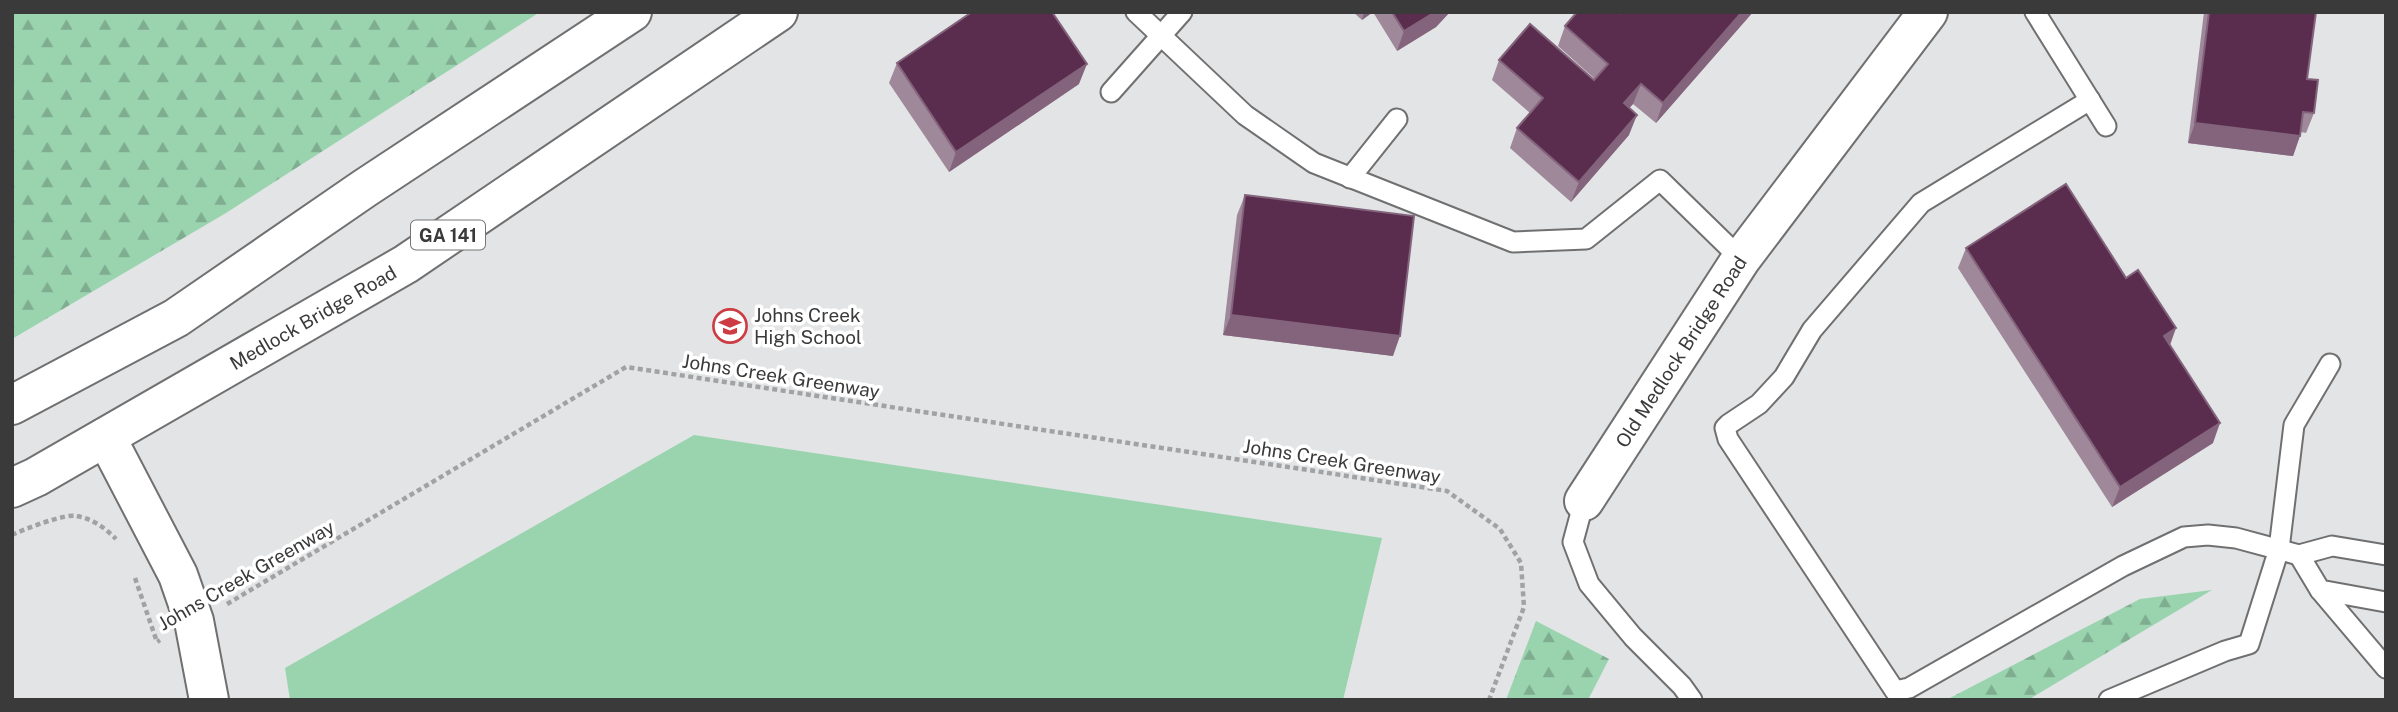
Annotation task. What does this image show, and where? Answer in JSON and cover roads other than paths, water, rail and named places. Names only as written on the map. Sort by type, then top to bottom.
[{"type":"main road","points":[[12,405],[31,386],[176,318],[365,188],[632,12]]},
{"type":"main road","name":"Medlock Bridge Road","points":[[12,488],[36,477],[406,264],[778,12]]},
{"type":"main road","name":"Old Medlock Bridge Road","points":[[1584,500],[1741,260],[1928,12]]},
{"type":"main road","points":[[106,437],[178,575],[194,621],[209,700]]},
{"type":"lane","points":[[1136,12],[1245,115],[1314,163],[1350,178],[1513,242],[1586,239],[1660,180],[1741,260]]},
{"type":"lane","points":[[1111,92],[1182,12]]},
{"type":"lane","points":[[2035,12],[2106,126]]},
{"type":"lane","points":[[2090,100],[1921,203],[1812,330],[1784,377],[1759,404],[1725,428],[1728,439],[1895,691],[1903,691],[2123,566],[2184,537],[2208,535],[2236,538],[2299,555],[2332,546],[2386,555]]},
{"type":"lane","points":[[1350,178],[1397,119]]},
{"type":"lane","points":[[2109,700],[2225,651],[2249,644],[2279,550],[2294,425],[2330,364]]},
{"type":"lane","name":"Old Medlock Bridge Road","points":[[1584,500],[1573,541],[1588,584],[1692,700]]},
{"type":"lane","points":[[2299,555],[2320,590],[2386,668]]},
{"type":"lane","points":[[2320,590],[2386,602]]},
{"type":"place","name":"Johns Creek High School","points":[[730,326]]}]
